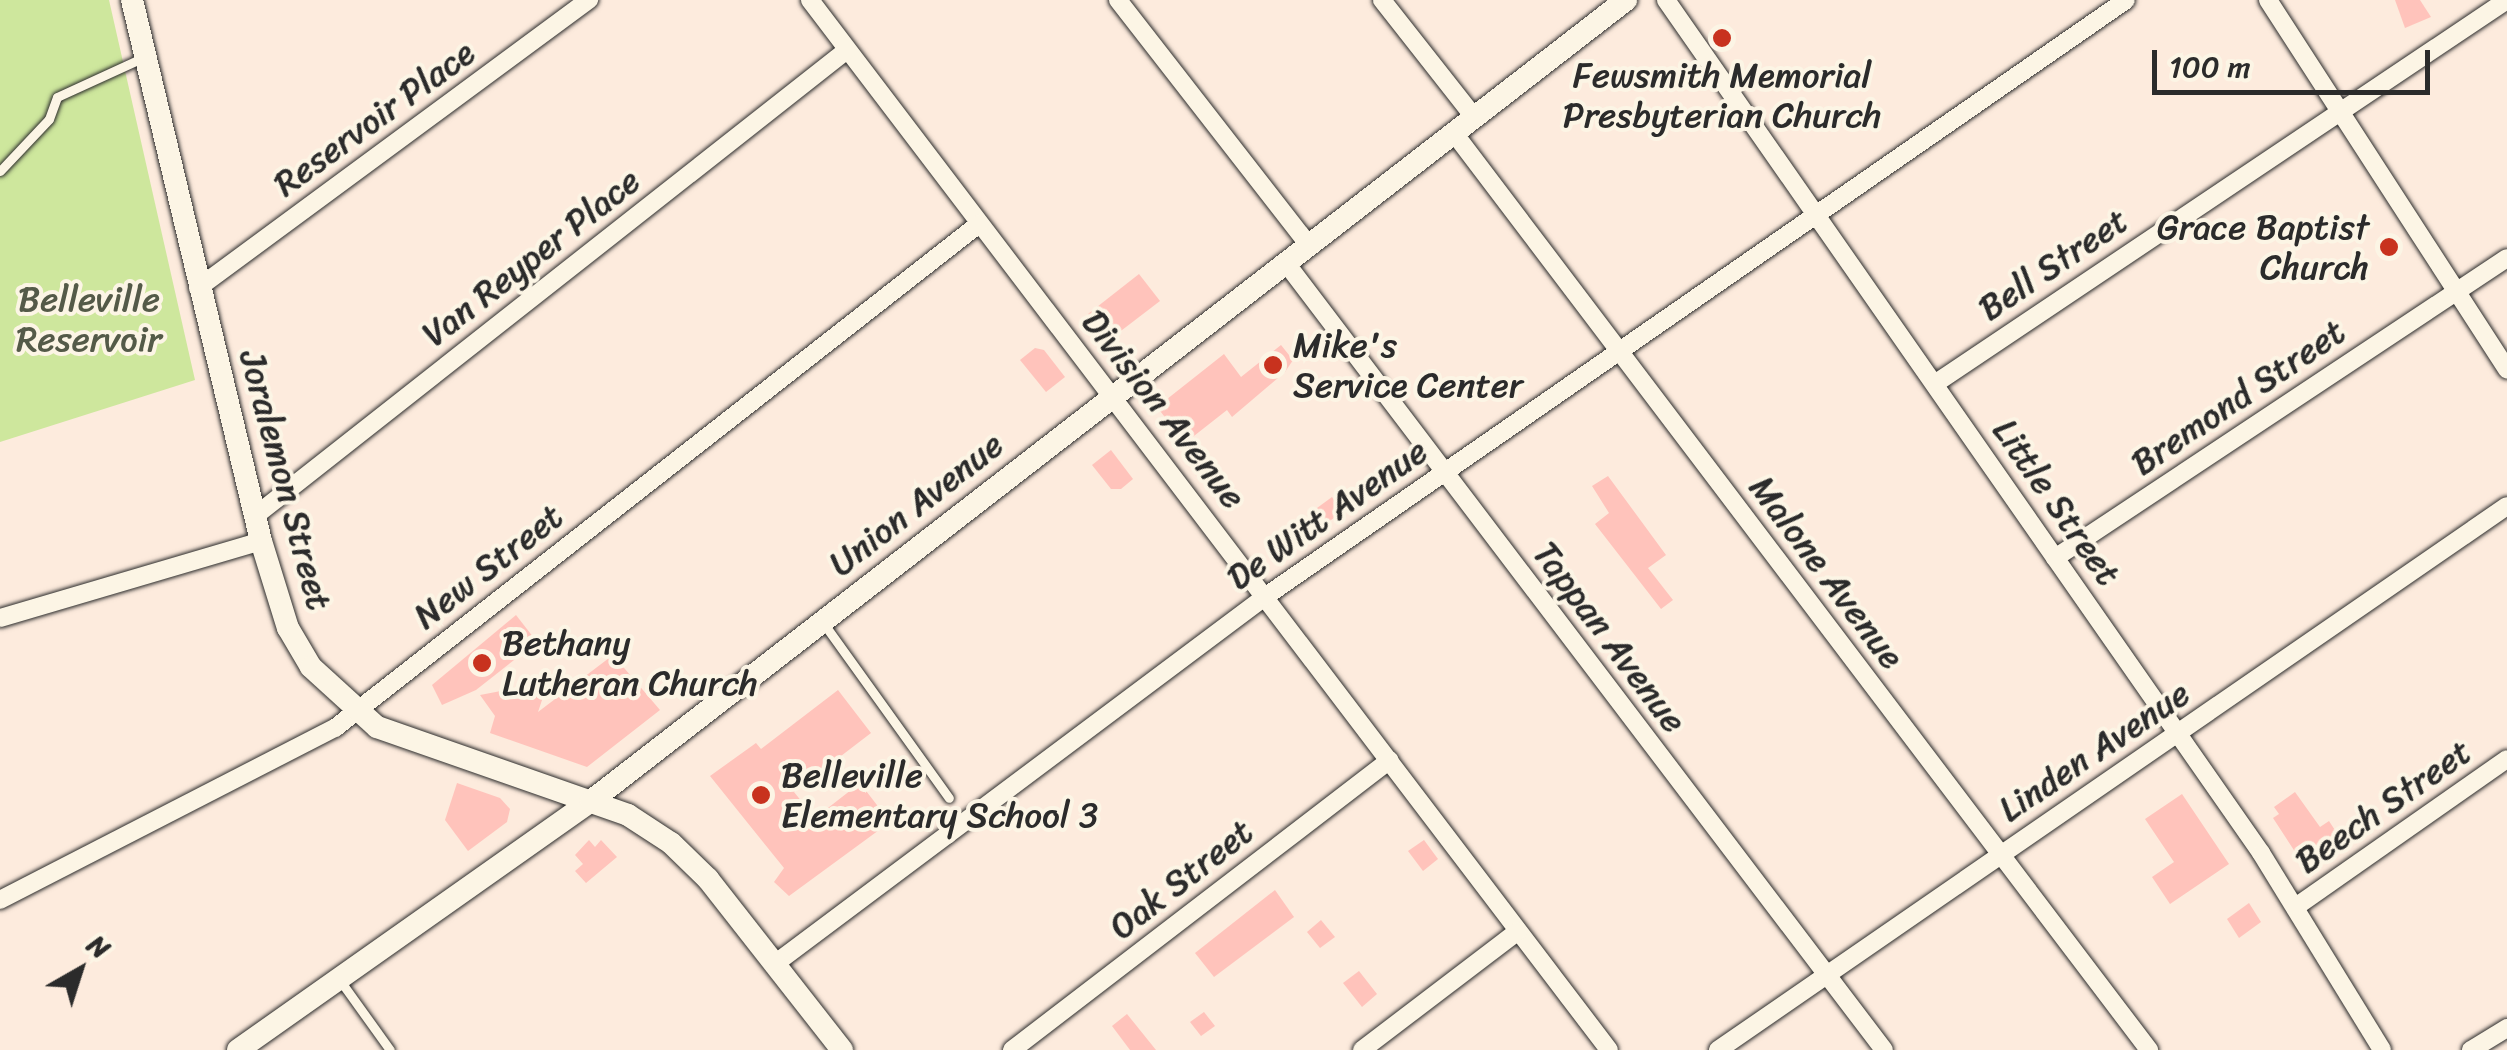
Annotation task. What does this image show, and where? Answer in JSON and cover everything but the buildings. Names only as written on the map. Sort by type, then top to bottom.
[{"type":"street","name":"Joralemon Street","points":[[132,0],[261,542],[298,648],[355,712],[402,739],[638,820],[690,860],[776,963],[833,1047]]},
{"type":"street","name":"Reservoir Place","points":[[198,288],[589,0]]},
{"type":"street","name":"Division Avenue","points":[[810,0],[1610,1050]]},
{"type":"street","points":[[1118,0],[1309,245]]},
{"type":"street","points":[[1382,0],[1474,117]]},
{"type":"street","name":"Union Avenue","points":[[238,1050],[591,801],[1626,0]]},
{"type":"street","name":"Little Street","points":[[1666,0],[2179,733],[2296,906],[2382,1050]]},
{"type":"street","name":"De Witt Avenue","points":[[776,963],[1266,596],[2126,0]]},
{"type":"street","points":[[2268,0],[2507,370]]},
{"type":"street","name":"Bell Street","points":[[1936,383],[2337,110],[2507,0]]},
{"type":"street","name":"Van Reyper Place","points":[[255,516],[847,50]]},
{"type":"street","name":"Malone Avenue","points":[[1454,134],[2148,1050]]},
{"type":"street","name":"New Street","points":[[0,900],[313,742],[978,224]]},
{"type":"street","name":"Bremond Street","points":[[2055,558],[2507,258]]},
{"type":"street","name":"Tappan Avenue","points":[[1286,263],[1884,1050]]},
{"type":"street","name":"Linden Avenue","points":[[1718,1050],[2507,506]]},
{"type":"street","points":[[0,618],[261,542]]},
{"type":"street","name":"Oak Street","points":[[1012,1050],[1390,760]]},
{"type":"street","name":"Beech Street","points":[[2296,906],[2507,760]]},
{"type":"street","points":[[1362,1050],[1518,930]]},
{"type":"street","points":[[2471,1050],[2507,1028]]},
{"type":"lane","points":[[0,170],[49,119],[57,97],[145,57]]},
{"type":"lane","points":[[822,622],[949,798]]},
{"type":"lane","points":[[338,979],[390,1050]]},
{"type":"green space","name":"Belleville Reservoir","points":[[0,0],[109,0],[195,380],[0,442]]},
{"type":"place","name":"Fewsmith Memorial Presbyterian Church","points":[[1722,38]]},
{"type":"place","name":"Grace Baptist Church","points":[[2389,247]]},
{"type":"place","name":"Mike's Service Center","points":[[1273,365]]},
{"type":"place","name":"Bethany Lutheran Church","points":[[482,663]]},
{"type":"place","name":"Belleville Elementary School 3","points":[[761,795]]}]
